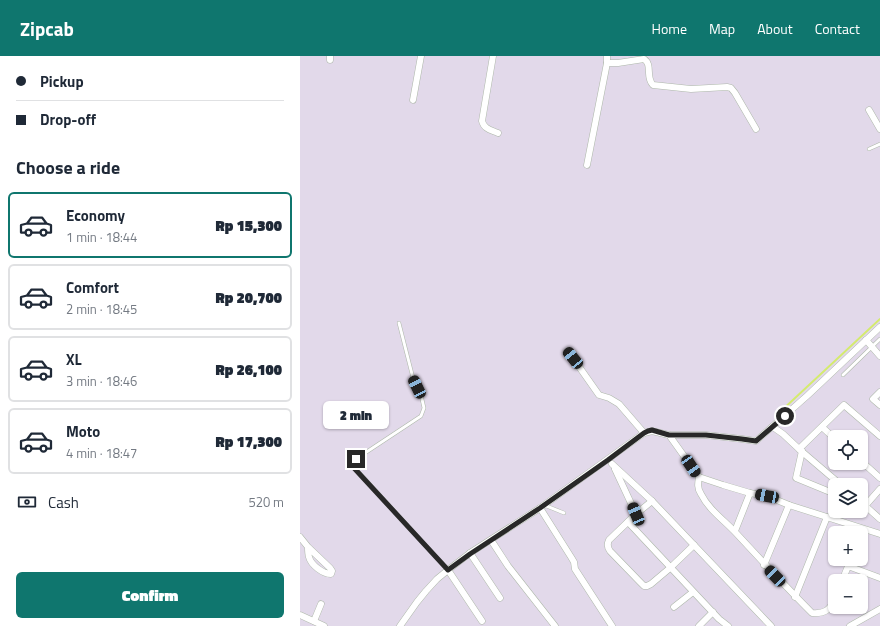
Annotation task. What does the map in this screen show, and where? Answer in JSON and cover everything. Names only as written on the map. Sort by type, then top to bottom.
[{"type":"street","points":[[413,100],[421,56]]},
{"type":"street","points":[[493,56],[482,121],[486,129],[498,133]]},
{"type":"street","points":[[587,165],[607,56]]},
{"type":"street","points":[[606,63],[618,63],[646,57],[650,81],[653,85],[691,89],[731,88],[735,92],[756,129]]},
{"type":"street","points":[[869,110],[880,129]]},
{"type":"street","points":[[400,626],[426,591],[448,570],[610,462],[644,433],[652,430],[669,435],[706,435],[756,441],[808,395],[880,327]]},
{"type":"street","points":[[866,340],[880,356]]},
{"type":"street","points":[[568,351],[599,395],[609,398],[619,404],[644,433]]},
{"type":"street","points":[[880,392],[873,399],[880,405]]},
{"type":"street","points":[[828,491],[796,478],[801,450],[844,405],[880,436]]},
{"type":"street","points":[[773,426],[833,478]]},
{"type":"street","points":[[822,428],[828,433]]},
{"type":"street","points":[[669,435],[699,477],[750,493],[767,496],[788,505],[853,526]]},
{"type":"street","points":[[610,462],[652,501],[771,626]]},
{"type":"street","points":[[610,462],[636,514]]},
{"type":"street","points":[[868,467],[880,478]]},
{"type":"street","points":[[699,477],[697,484],[700,493],[713,512],[735,531],[764,565],[795,597],[812,613],[824,613],[828,610]]},
{"type":"street","points":[[868,499],[880,489]]},
{"type":"street","points":[[735,531],[750,493]]},
{"type":"street","points":[[652,501],[609,540],[608,547],[610,551],[644,586],[647,586],[670,568],[694,545]]},
{"type":"street","points":[[764,565],[788,505]]},
{"type":"street","points":[[542,506],[574,562],[575,569],[612,626]]},
{"type":"street","points":[[868,509],[880,519]]},
{"type":"street","points":[[795,597],[827,517]]},
{"type":"street","points":[[628,522],[693,592],[728,626]]},
{"type":"street","points":[[868,531],[880,534]]},
{"type":"street","points":[[300,537],[308,547],[330,568],[332,571],[331,574],[326,574],[313,564],[309,559],[308,547]]},
{"type":"street","points":[[491,540],[508,566],[555,626]]},
{"type":"street","points":[[470,554],[500,598]]},
{"type":"street","points":[[845,574],[848,566],[880,578]]},
{"type":"street","points":[[448,570],[482,622]]},
{"type":"street","points":[[674,607],[693,592]]},
{"type":"street","points":[[314,621],[321,604]]},
{"type":"street","points":[[853,625],[880,609]]},
{"type":"street","points":[[699,626],[713,612]]},
{"type":"street","points":[[300,615],[324,626]]},
{"type":"street","points":[[853,625],[862,626]]},
{"type":"lane","points":[[868,149],[880,144]]},
{"type":"lane","points":[[399,323],[413,378],[421,395],[424,408],[421,416],[356,459],[354,468],[448,570]]},
{"type":"lane","points":[[843,375],[880,339]]},
{"type":"lane","points":[[542,506],[564,513]]},
{"type":"waterway","points":[[780,412],[880,319]]},
{"type":"route","points":[[356,459],[354,468],[448,570],[540,508],[648,431],[652,430],[669,435],[706,435],[756,441],[785,416]]}]
